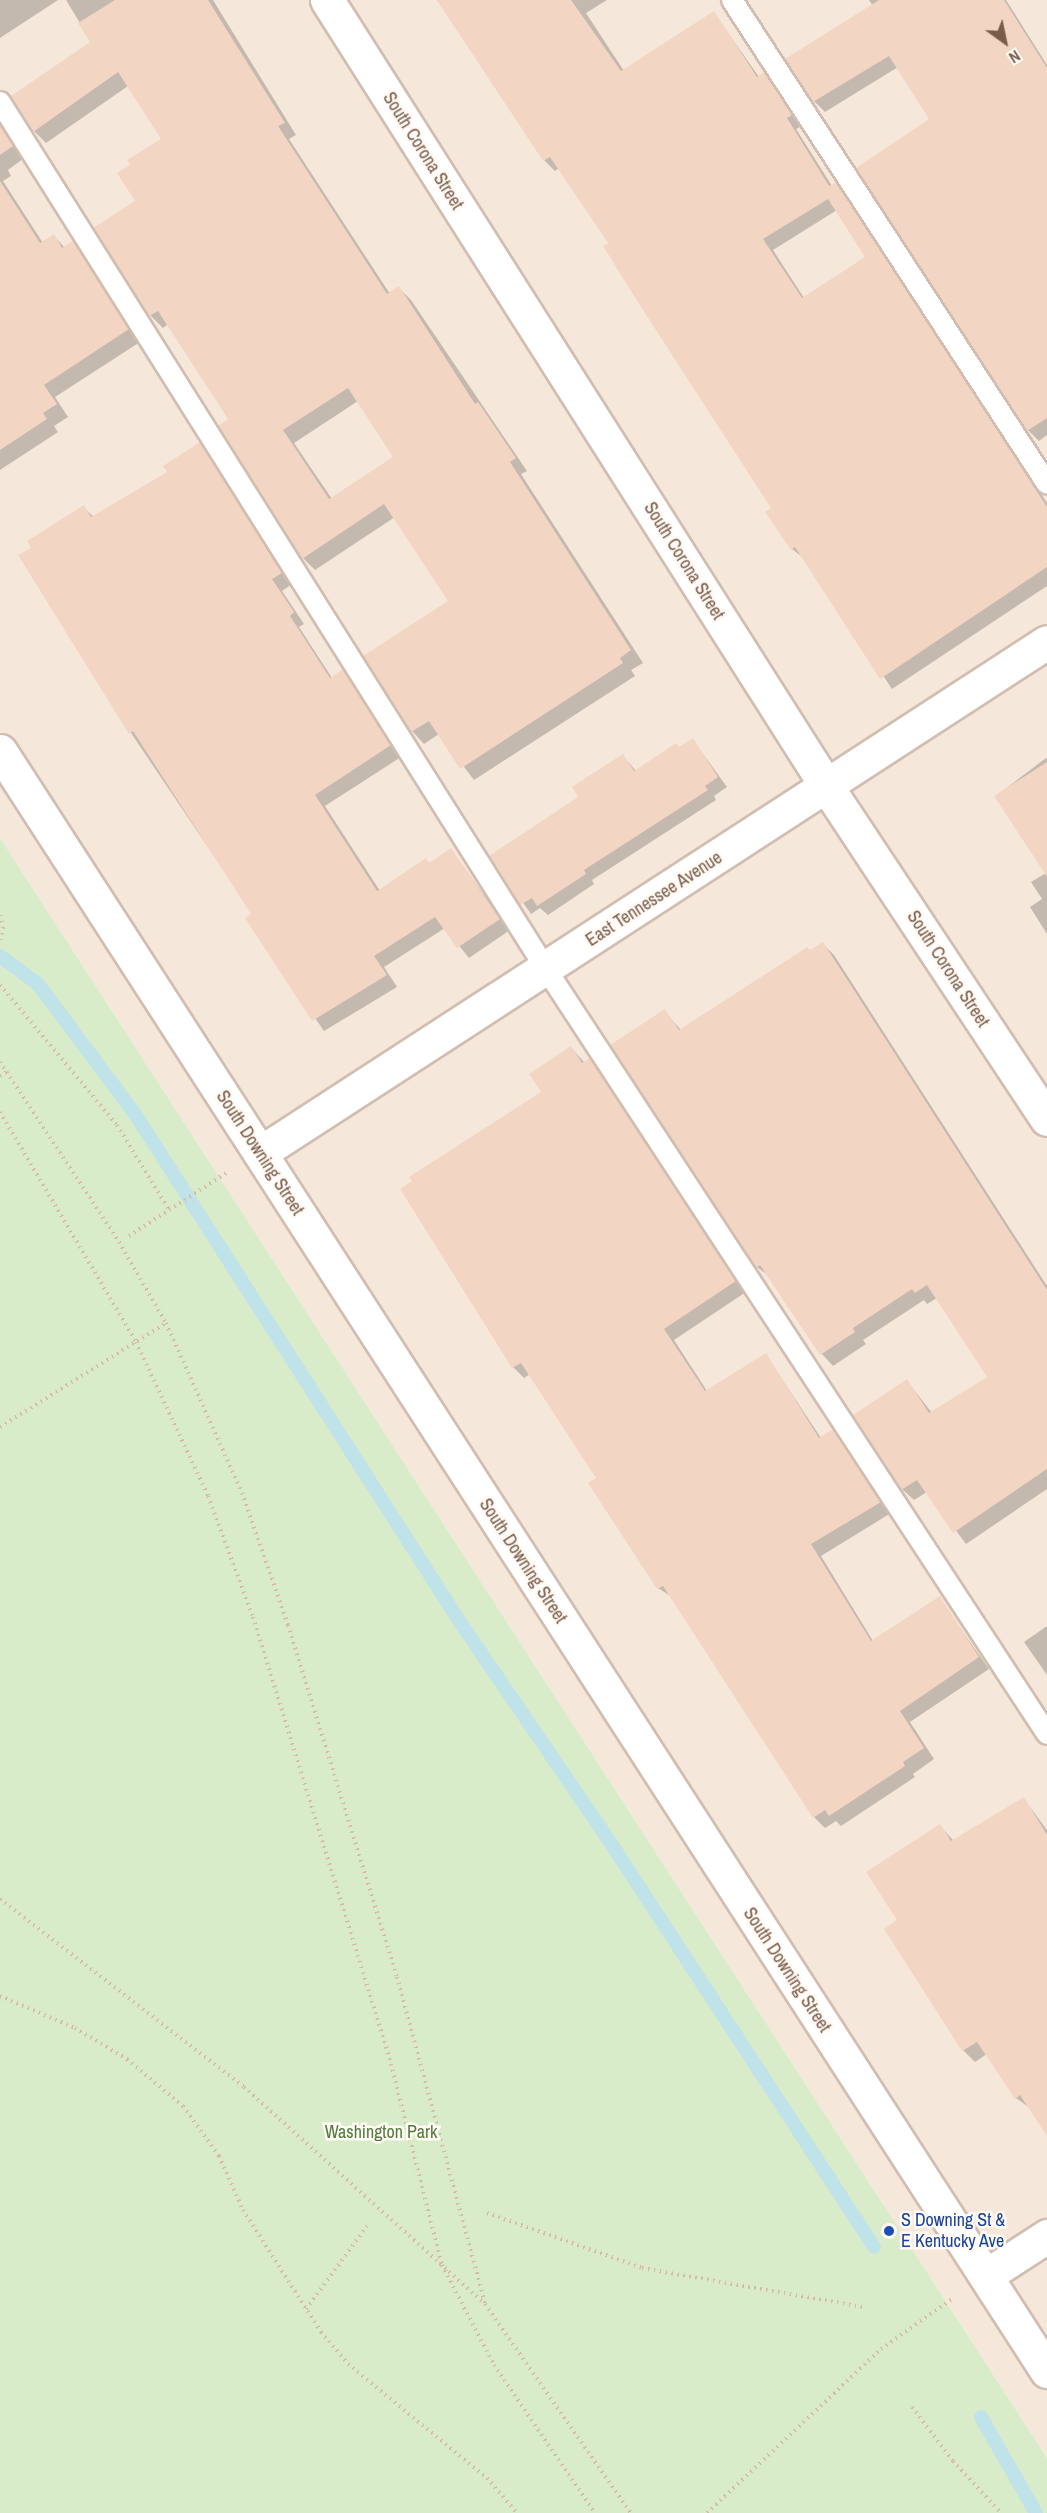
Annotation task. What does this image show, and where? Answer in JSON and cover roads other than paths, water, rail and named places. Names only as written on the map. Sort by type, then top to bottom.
[{"type":"street","name":"South Corona Street","points":[[327,0],[827,787],[1047,1119]]},
{"type":"street","name":"East Tennessee Avenue","points":[[260,1153],[827,787],[1047,642]]},
{"type":"street","name":"South Downing Street","points":[[0,751],[1047,2370]]},
{"type":"street","points":[[987,2275],[1047,2236]]},
{"type":"lane","points":[[732,0],[1047,484]]},
{"type":"lane","points":[[0,102],[546,969],[1047,1734]]},
{"type":"waterway","points":[[0,956],[38,984],[135,1114],[460,1622],[614,1848],[874,2247]]},
{"type":"waterway","points":[[981,2417],[1036,2513]]},
{"type":"place","name":"S Downing St & E Kentucky Ave","points":[[889,2231]]},
{"type":"park label","name":"Washington Park","points":[[381,2132]]}]
